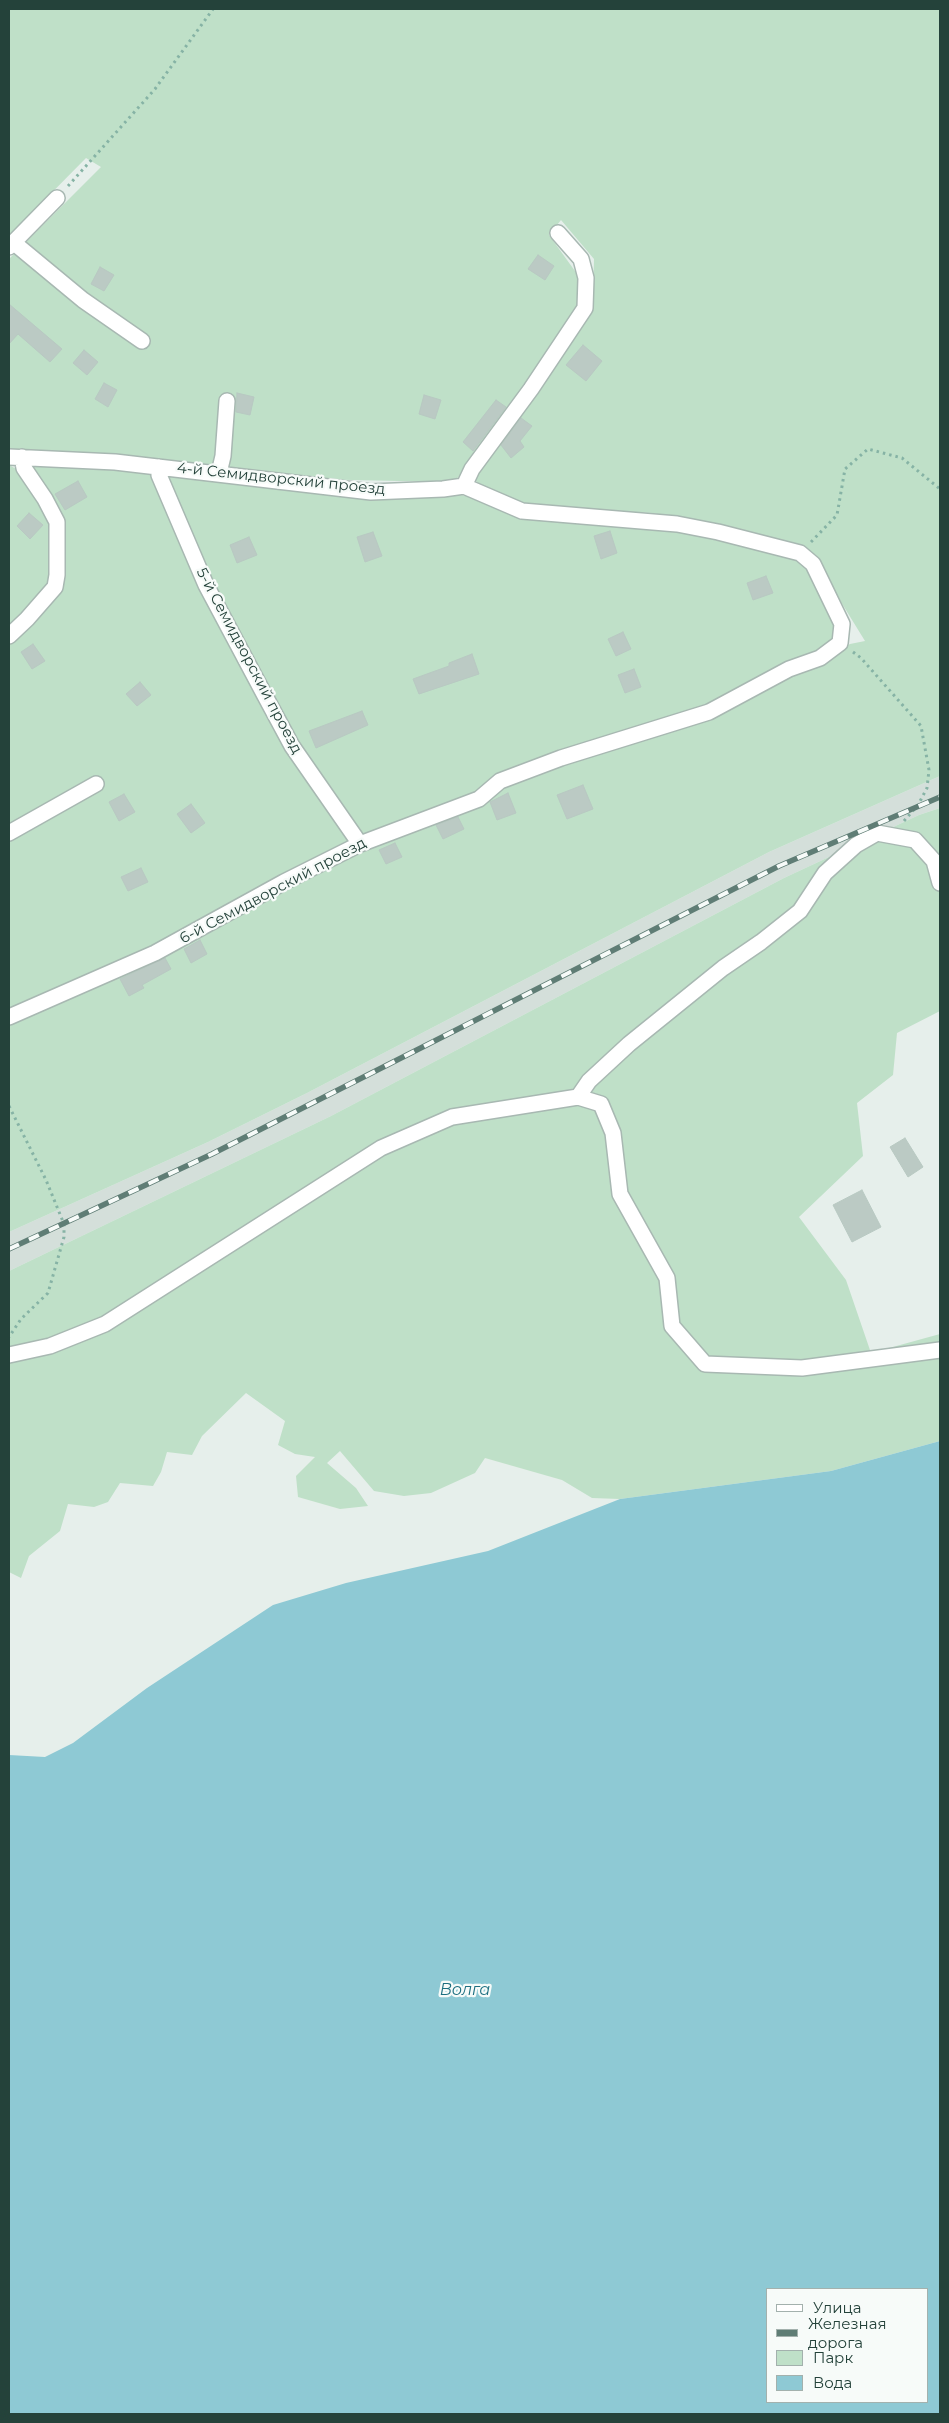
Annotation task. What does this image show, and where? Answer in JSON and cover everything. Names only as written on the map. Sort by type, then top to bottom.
[{"type":"street","points":[[57,198],[11,244],[82,300],[142,341]]},
{"type":"street","points":[[558,233],[581,259],[586,278],[585,308],[464,486],[522,511],[677,524],[726,534],[800,553],[813,564],[842,624],[840,644]]},
{"type":"street","points":[[219,473],[223,456],[227,401]]},
{"type":"street","points":[[9,636],[27,619],[55,586],[57,575],[57,522],[45,499],[15,457]]},
{"type":"street","name":"4-й Семидворский проезд","points":[[15,457],[159,467],[371,492],[443,489],[464,486]]},
{"type":"street","name":"5-й Семидворский проезд","points":[[159,467],[159,475],[206,585],[264,694],[292,746],[360,844]]},
{"type":"street","name":"6-й Семидворский проезд","points":[[9,1017],[155,953],[284,882],[360,844],[479,799],[500,781],[562,758],[709,712],[788,669],[820,658],[840,644]]},
{"type":"street","points":[[9,833],[96,784]]},
{"type":"street","points":[[578,1097],[589,1081],[629,1044],[723,968],[761,942],[800,911],[825,873],[856,845],[878,833],[915,840],[934,861],[940,883]]},
{"type":"street","points":[[9,1355],[50,1346],[105,1324],[381,1148],[452,1117],[578,1097],[602,1104],[613,1133],[620,1194],[667,1278],[672,1326],[705,1364],[802,1368],[940,1350]]},
{"type":"path","points":[[57,198],[154,89],[213,9]]},
{"type":"path","points":[[800,553],[837,514],[845,470],[868,449],[902,458],[940,490]]},
{"type":"path","points":[[840,644],[861,658],[920,726],[928,770],[927,788],[908,818],[882,834]]},
{"type":"path","points":[[9,1106],[46,1180],[64,1224],[64,1237],[48,1293],[21,1319],[9,1337]]},
{"type":"shaded area","points":[[940,776],[940,808],[919,815],[784,878],[331,1116],[9,1271],[9,1232],[208,1142],[307,1093],[769,852]]},
{"type":"green space","points":[[9,9],[940,9],[940,776],[769,852],[307,1093],[208,1142],[9,1232],[9,1023],[346,858],[506,786],[821,662],[850,644],[865,641],[841,602],[816,555],[795,546],[653,513],[526,507],[482,486],[476,481],[476,472],[593,300],[594,259],[561,220],[549,235],[580,278],[580,312],[469,467],[455,480],[446,482],[306,479],[9,451],[9,259],[101,167],[86,158],[9,236]]},
{"type":"green space","points":[[9,465],[20,471],[52,524],[51,576],[49,584],[9,631]]},
{"type":"green space","points":[[32,465],[118,468],[155,476],[201,587],[349,836],[348,845],[153,950],[9,1015],[9,641],[63,587],[61,522],[30,470]]},
{"type":"green space","points":[[167,472],[372,497],[460,495],[677,528],[791,558],[805,565],[813,574],[838,630],[836,638],[816,656],[706,707],[492,777],[478,791],[373,834],[362,834],[293,742],[210,581],[166,477]]},
{"type":"green space","points":[[940,808],[940,1011],[897,1033],[893,1075],[857,1103],[863,1156],[799,1217],[846,1280],[871,1353],[940,1334],[940,1441],[831,1471],[620,1499],[592,1498],[562,1480],[485,1458],[475,1473],[431,1493],[404,1496],[374,1491],[340,1451],[327,1463],[356,1488],[368,1506],[340,1509],[298,1497],[296,1476],[315,1457],[295,1454],[278,1445],[285,1421],[246,1393],[202,1436],[192,1455],[167,1452],[161,1472],[153,1486],[120,1483],[108,1502],[94,1507],[68,1504],[60,1531],[29,1556],[21,1578],[9,1572],[9,1271],[331,1116],[784,878],[919,815]]},
{"type":"water","name":"Волга","points":[[940,1441],[940,2414],[9,2414],[9,1755],[45,1757],[73,1743],[147,1688],[273,1605],[346,1583],[488,1551],[620,1499],[831,1471]]},
{"type":"building","points":[[538,255],[554,266],[545,280],[528,269]]},
{"type":"building","points":[[100,267],[114,275],[104,291],[91,284]]},
{"type":"building","points":[[9,304],[62,349],[50,362],[18,334],[9,344]]},
{"type":"building","points":[[583,345],[602,361],[586,381],[566,365]]},
{"type":"building","points":[[84,350],[98,362],[87,375],[73,363]]},
{"type":"building","points":[[104,383],[117,390],[108,407],[95,399]]},
{"type":"building","points":[[237,393],[254,397],[250,415],[236,412]]},
{"type":"building","points":[[424,395],[441,400],[435,419],[419,414]]},
{"type":"building","points":[[496,400],[506,407],[473,451],[463,442]]},
{"type":"building","points":[[521,418],[532,426],[520,441],[524,447],[511,458],[501,445]]},
{"type":"building","points":[[78,481],[87,497],[65,510],[55,494]]},
{"type":"building","points":[[29,513],[43,525],[30,539],[17,526]]},
{"type":"building","points":[[610,531],[617,553],[601,559],[594,536]]},
{"type":"building","points":[[373,532],[382,556],[365,562],[357,537]]},
{"type":"building","points":[[249,537],[257,555],[237,563],[230,545]]},
{"type":"building","points":[[766,576],[773,593],[753,600],[747,583]]},
{"type":"building","points":[[623,632],[631,649],[616,656],[608,639]]},
{"type":"building","points":[[33,644],[45,661],[32,669],[21,652]]},
{"type":"building","points":[[472,654],[479,674],[419,694],[413,679],[449,666],[449,663]]},
{"type":"building","points":[[634,669],[641,687],[625,693],[618,675]]},
{"type":"building","points":[[140,682],[151,695],[137,706],[126,694]]},
{"type":"building","points":[[362,711],[368,725],[316,748],[309,731]]},
{"type":"building","points":[[583,785],[593,809],[567,819],[557,795]]},
{"type":"building","points":[[508,793],[516,813],[497,820],[490,802]]},
{"type":"building","points":[[124,794],[135,812],[119,821],[109,802]]},
{"type":"building","points":[[191,804],[205,823],[191,833],[177,814]]},
{"type":"building","points":[[458,817],[464,829],[443,839],[436,825]]},
{"type":"building","points":[[395,843],[402,857],[386,864],[379,850]]},
{"type":"building","points":[[141,868],[148,882],[128,891],[121,877]]},
{"type":"building","points":[[200,940],[207,954],[191,963],[184,949]]},
{"type":"building","points":[[165,958],[171,969],[142,985],[144,988],[129,996],[120,979]]},
{"type":"building","points":[[905,1138],[923,1167],[908,1177],[890,1147]]},
{"type":"building","points":[[862,1190],[881,1227],[852,1242],[833,1205]]},
{"type":"railway","points":[[9,1249],[212,1154],[779,866],[940,797]]}]
